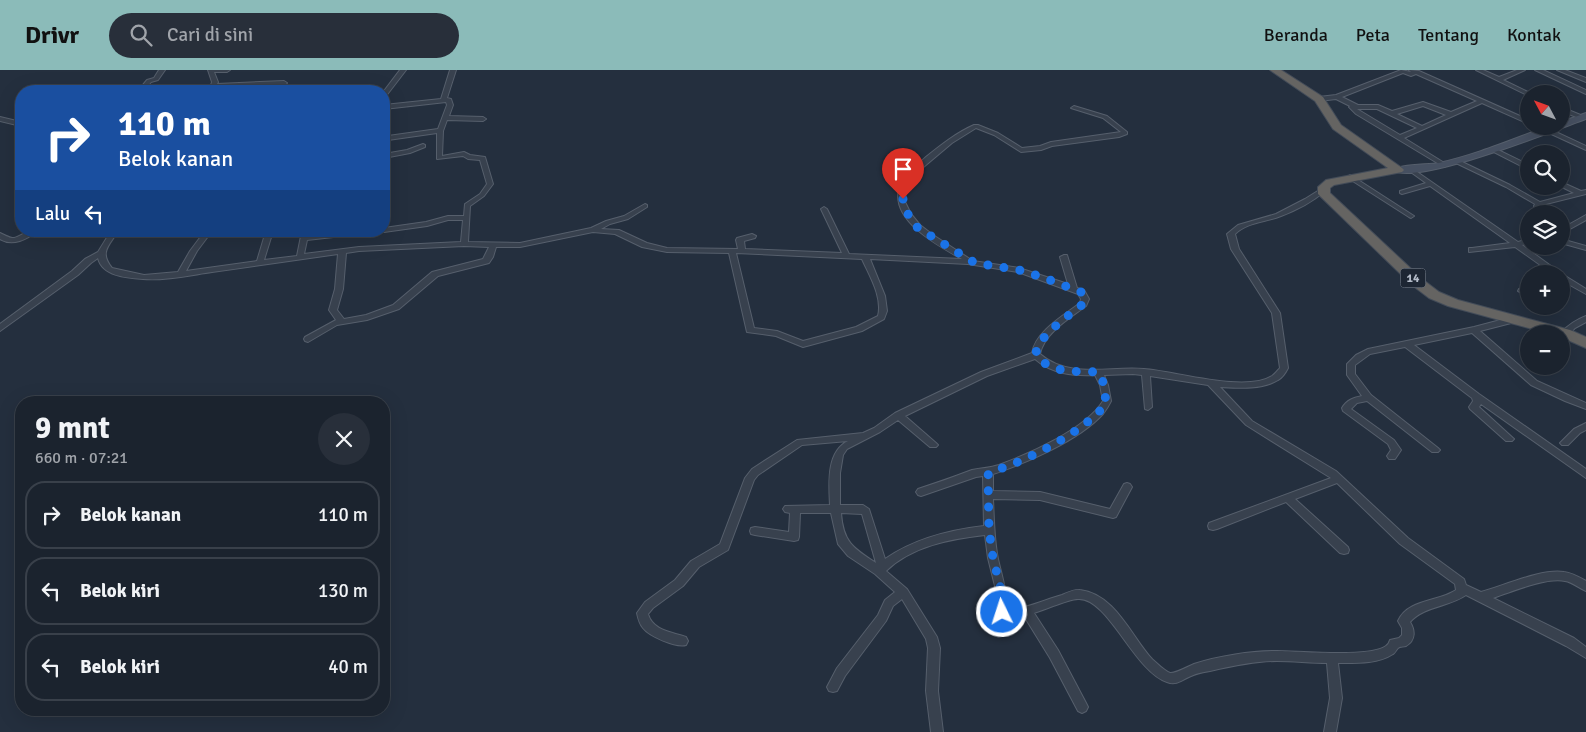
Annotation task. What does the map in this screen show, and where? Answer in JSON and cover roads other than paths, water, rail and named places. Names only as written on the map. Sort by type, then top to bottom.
[{"type":"highway","points":[[1275,70],[1319,99],[1337,127],[1404,169]]},
{"type":"highway","points":[[1336,182],[1404,169]]},
{"type":"highway","name":"14","points":[[1336,182],[1328,198],[1430,292],[1453,303],[1529,325]]},
{"type":"highway","name":"14","points":[[1570,337],[1586,342]]},
{"type":"highway","name":"14","points":[[1570,340],[1586,348]]},
{"type":"main road","points":[[1570,122],[1584,116]]},
{"type":"main road","points":[[1404,169],[1458,162],[1494,150],[1527,135]]},
{"type":"street","points":[[146,85],[149,81],[156,80],[162,70]]},
{"type":"street","points":[[213,85],[214,78],[211,70],[227,70]]},
{"type":"street","points":[[390,87],[402,70]]},
{"type":"street","points":[[444,100],[453,70]]},
{"type":"street","points":[[1479,70],[1520,89]]},
{"type":"street","points":[[1500,79],[1522,70]]},
{"type":"street","points":[[1538,70],[1586,92]]},
{"type":"street","points":[[1560,70],[1586,80]]},
{"type":"street","points":[[1319,99],[1338,97],[1403,71],[1411,74],[1415,71],[1520,118]]},
{"type":"street","points":[[260,85],[284,83],[282,85]]},
{"type":"street","points":[[1338,97],[1356,106],[1374,106],[1393,113],[1422,128]]},
{"type":"street","points":[[390,106],[444,100],[451,101],[440,130],[439,158],[464,154],[468,158],[483,158],[490,184],[482,195],[467,205],[464,244]]},
{"type":"street","points":[[1399,138],[1482,101]]},
{"type":"street","points":[[1393,113],[1424,104],[1450,114]]},
{"type":"street","points":[[1356,106],[1352,108],[1444,165]]},
{"type":"street","points":[[975,263],[924,232],[910,220],[903,199],[904,186],[911,174],[958,135],[976,126],[996,134],[1021,150],[1125,133],[1105,117],[1074,108]]},
{"type":"street","points":[[1570,112],[1584,116]]},
{"type":"street","points":[[445,118],[482,119]]},
{"type":"street","points":[[0,119],[15,123]]},
{"type":"street","points":[[390,138],[440,130]]},
{"type":"street","points":[[1557,135],[1586,148]]},
{"type":"street","points":[[390,155],[408,152],[423,146]]},
{"type":"street","points":[[1494,150],[1520,163]]},
{"type":"street","points":[[1458,162],[1508,186],[1539,204],[1584,194]]},
{"type":"street","points":[[1404,169],[1431,184],[1545,265]]},
{"type":"street","points":[[1036,355],[1045,364],[1057,369],[1098,372],[1146,372],[1211,383],[1245,384],[1266,382],[1279,376],[1284,368],[1276,313],[1235,249],[1232,234],[1235,230],[1299,205],[1336,182],[1411,216]]},
{"type":"street","points":[[1402,192],[1431,184]]},
{"type":"street","points":[[1570,188],[1584,194]]},
{"type":"street","points":[[101,253],[102,261],[109,270],[118,273],[144,277],[181,274],[358,249],[535,243],[593,230],[608,222],[626,218],[645,206]]},
{"type":"street","points":[[824,209],[848,256]]},
{"type":"street","points":[[1570,227],[1586,217]]},
{"type":"street","points":[[390,229],[427,224],[448,218],[467,218]]},
{"type":"street","points":[[593,230],[616,232],[655,248],[667,250],[848,256],[975,263],[1019,270],[1073,288],[1084,295],[1085,302],[1044,336],[1037,346],[1036,355]]},
{"type":"street","points":[[0,235],[4,240],[11,242],[22,237]]},
{"type":"street","points":[[742,252],[740,240],[752,236]]},
{"type":"street","points":[[0,328],[101,253],[111,237]]},
{"type":"street","points":[[181,274],[204,237]]},
{"type":"street","points":[[260,262],[268,237]]},
{"type":"street","points":[[300,256],[303,237]]},
{"type":"street","points":[[1472,250],[1520,244]]},
{"type":"street","points":[[1570,244],[1586,248]]},
{"type":"street","points":[[308,339],[341,321],[367,317],[396,307],[404,302],[430,276],[486,261],[493,245]]},
{"type":"street","points":[[341,321],[333,310],[339,289],[342,252]]},
{"type":"street","points":[[732,252],[750,330],[777,334],[803,344],[859,329],[881,317],[884,312],[881,297],[864,257]]},
{"type":"street","points":[[1064,257],[1073,288]]},
{"type":"street","points":[[1570,282],[1586,292]]},
{"type":"street","points":[[1570,327],[1586,319]]},
{"type":"street","points":[[1435,450],[1368,397],[1351,375],[1351,364],[1359,356],[1368,352],[1474,330],[1512,320]]},
{"type":"street","points":[[1474,330],[1534,383],[1586,406]]},
{"type":"street","points":[[1407,344],[1476,396],[1586,474]]},
{"type":"street","points":[[937,732],[932,691],[933,642],[902,592],[881,569],[852,553],[844,545],[835,510],[834,483],[839,454],[844,447],[866,436],[898,415],[984,374],[1036,355]]},
{"type":"street","points":[[921,492],[976,473],[990,472],[1029,458],[1052,445],[1101,411],[1107,401],[1104,384],[1098,372]]},
{"type":"street","points":[[1146,372],[1148,407]]},
{"type":"street","points":[[990,472],[988,477],[989,530],[993,558],[1002,594],[1002,612],[1007,615],[1027,611],[1078,594],[1084,595],[1101,604],[1158,672],[1170,678],[1177,678],[1188,671],[1207,666],[1251,659],[1277,656],[1332,658],[1375,655],[1390,651],[1394,644],[1402,642],[1408,637],[1407,627],[1403,621],[1409,612],[1455,598],[1462,592],[1460,582],[1404,541],[1338,479],[1321,465],[1267,436],[1248,422],[1234,410],[1211,383]]},
{"type":"street","points":[[1476,396],[1478,402],[1472,407],[1509,439]]},
{"type":"street","points":[[1368,397],[1350,403],[1346,408],[1347,411],[1391,442],[1396,450],[1392,456]]},
{"type":"street","points":[[898,415],[933,445]]},
{"type":"street","points":[[1565,443],[1577,431],[1586,426]]},
{"type":"street","points":[[682,641],[650,629],[642,613],[648,605],[680,583],[695,564],[724,547],[728,541],[752,475],[800,442],[866,436]]},
{"type":"street","points":[[1213,526],[1338,479]]},
{"type":"street","points":[[989,496],[1040,496],[1112,514],[1127,487]]},
{"type":"street","points":[[1287,497],[1344,550]]},
{"type":"street","points":[[755,531],[794,537],[792,509],[860,509],[866,512],[881,569]]},
{"type":"street","points":[[881,569],[888,560],[935,539],[989,530]]},
{"type":"street","points":[[1481,597],[1551,576],[1569,578],[1586,586]]},
{"type":"street","points":[[1462,588],[1570,642],[1586,653]]},
{"type":"street","points":[[833,687],[841,672],[882,618],[889,603],[902,592]]},
{"type":"street","points":[[1027,611],[1054,654],[1082,707]]},
{"type":"street","points":[[1330,732],[1336,698],[1332,658]]}]
